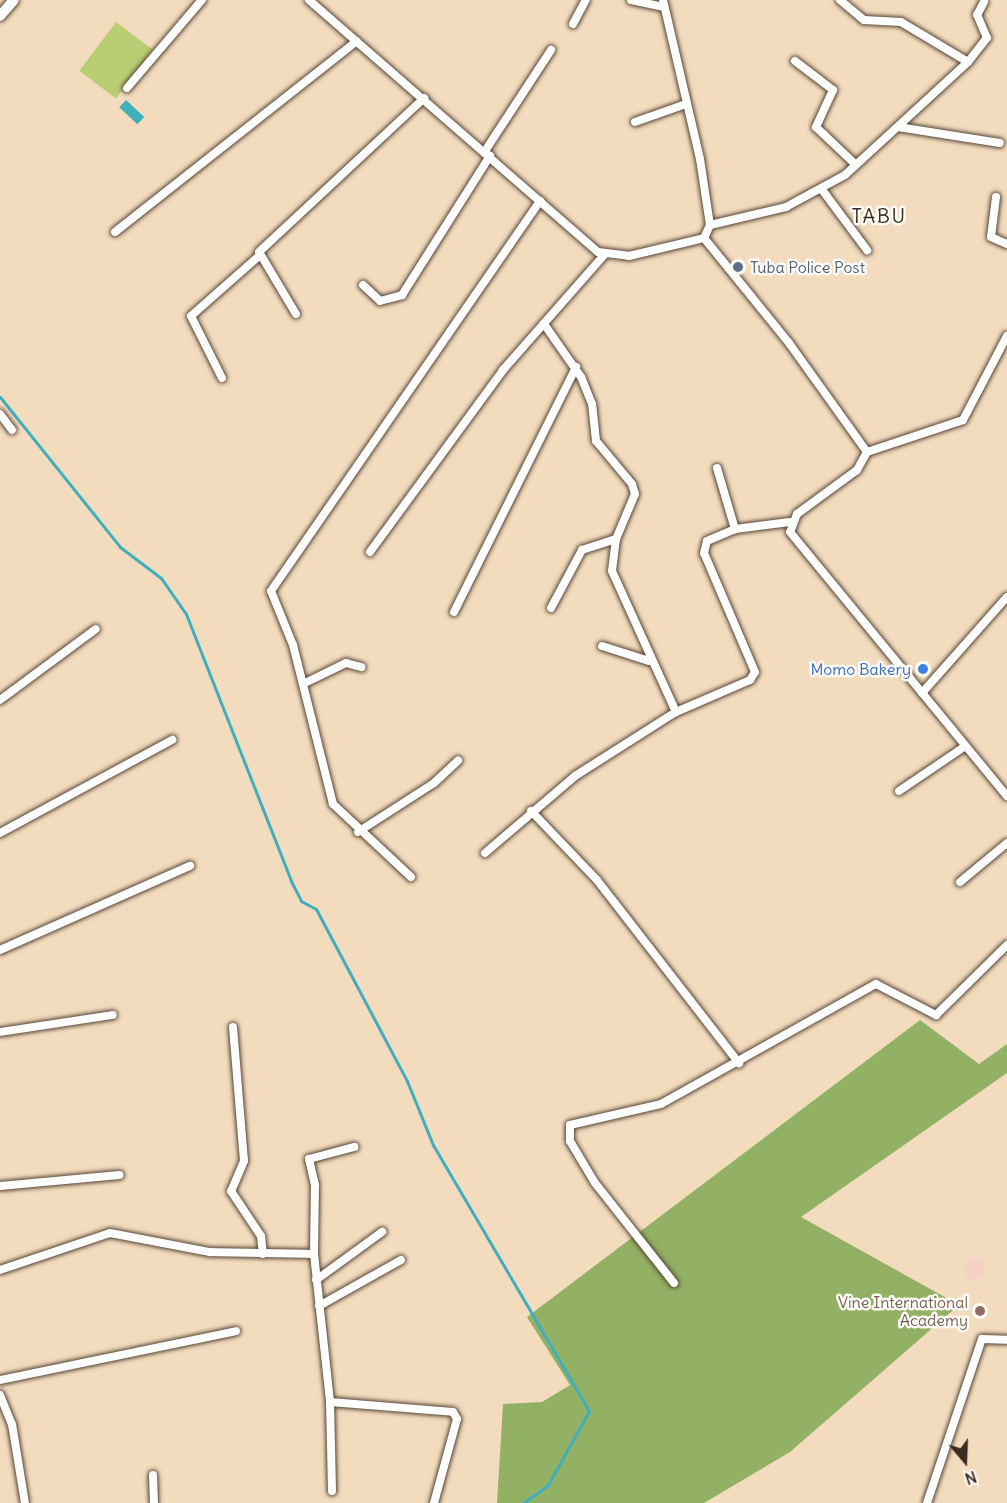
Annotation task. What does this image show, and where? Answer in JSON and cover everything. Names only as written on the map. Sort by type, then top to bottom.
[{"type":"street","points":[[0,16],[14,0]]},
{"type":"street","points":[[127,88],[202,0]]},
{"type":"street","points":[[309,0],[488,153],[540,201],[605,254],[639,254],[704,238]]},
{"type":"street","points":[[573,24],[586,0]]},
{"type":"street","points":[[631,0],[663,3],[710,225],[704,238]]},
{"type":"street","points":[[840,0],[864,20],[901,22],[968,62]]},
{"type":"street","points":[[710,225],[786,207],[823,191],[856,165],[968,62],[987,38],[976,15],[984,2]]},
{"type":"street","points":[[114,232],[357,41]]},
{"type":"street","points":[[363,285],[380,301],[402,296],[551,50]]},
{"type":"street","points":[[795,61],[833,90],[816,127],[856,165]]},
{"type":"street","points":[[222,378],[190,316],[259,256],[424,98]]},
{"type":"street","points":[[634,122],[686,104]]},
{"type":"street","points":[[898,127],[1000,142]]},
{"type":"street","points":[[823,191],[867,250]]},
{"type":"street","points":[[996,197],[991,237],[1007,244]]},
{"type":"street","points":[[411,878],[357,831],[326,788],[303,684],[273,586],[540,201]]},
{"type":"street","points":[[704,238],[789,343],[867,452]]},
{"type":"street","points":[[370,552],[441,450],[544,324],[605,254]]},
{"type":"street","points":[[259,256],[296,314]]},
{"type":"street","points":[[544,324],[576,367],[592,404],[596,441],[633,489],[615,539],[612,571],[634,613],[649,661],[676,712]]},
{"type":"street","points":[[485,853],[531,811],[575,776],[676,712],[750,680],[755,672],[704,553],[707,541],[735,529],[790,522],[857,470],[867,452],[963,420],[1007,336]]},
{"type":"street","points":[[454,612],[576,367]]},
{"type":"street","points":[[0,414],[12,429]]},
{"type":"street","points":[[717,468],[735,529]]},
{"type":"street","points":[[790,522],[789,532],[802,553],[1007,796]]},
{"type":"street","points":[[551,608],[582,550],[615,539]]},
{"type":"street","points":[[922,693],[1007,597]]},
{"type":"street","points":[[0,700],[96,629]]},
{"type":"street","points":[[602,646],[649,661]]},
{"type":"street","points":[[303,684],[346,663],[361,667]]},
{"type":"street","points":[[0,833],[172,740]]},
{"type":"street","points":[[899,792],[964,747]]},
{"type":"street","points":[[357,831],[422,792],[458,761]]},
{"type":"street","points":[[531,811],[597,880],[739,1063]]},
{"type":"street","points":[[960,882],[1007,843]]},
{"type":"street","points":[[0,950],[190,866]]},
{"type":"street","points":[[674,1283],[595,1183],[567,1129],[661,1104],[739,1063],[876,984],[936,1015],[1007,945]]},
{"type":"street","points":[[0,1032],[113,1015]]},
{"type":"street","points":[[233,1027],[244,1161],[231,1191],[261,1236],[263,1254]]},
{"type":"street","points":[[332,1491],[330,1402],[314,1254],[315,1185],[309,1160],[354,1146]]},
{"type":"street","points":[[0,1186],[119,1176]]},
{"type":"street","points":[[316,1280],[382,1232]]},
{"type":"street","points":[[0,1270],[110,1233],[201,1251],[314,1254]]},
{"type":"street","points":[[319,1306],[401,1260]]},
{"type":"street","points":[[315,1268],[330,1271]]},
{"type":"street","points":[[0,1380],[236,1331]]},
{"type":"street","points":[[927,1503],[982,1339],[1007,1340]]},
{"type":"street","points":[[0,1395],[12,1424],[26,1503]]},
{"type":"street","points":[[330,1402],[453,1412],[457,1419],[434,1503]]},
{"type":"street","points":[[153,1475],[154,1503]]},
{"type":"shaded area","points":[[974,1258],[982,1261],[985,1269],[982,1277],[974,1280],[966,1277],[963,1269],[966,1261]]},
{"type":"green space","points":[[116,22],[153,50],[116,98],[79,71]]},
{"type":"green space","points":[[920,1020],[979,1064],[1007,1044],[1007,1073],[801,1217],[959,1305],[790,1452],[704,1503],[497,1503],[503,1404],[542,1402],[570,1385],[527,1317]]},
{"type":"water","points":[[126,100],[144,117],[137,124],[119,107]]},
{"type":"waterway","points":[[0,397],[120,547],[161,578],[186,614],[291,881],[301,901],[316,909],[407,1081],[433,1145],[589,1411],[548,1485],[523,1503]]},
{"type":"place","name":"Tuba Police Post","points":[[738,267]]},
{"type":"place","name":"Momo Bakery","points":[[923,669]]},
{"type":"place","name":"Vine International Academy","points":[[980,1311]]},
{"type":"district","name":"TABU","points":[[879,215]]}]
